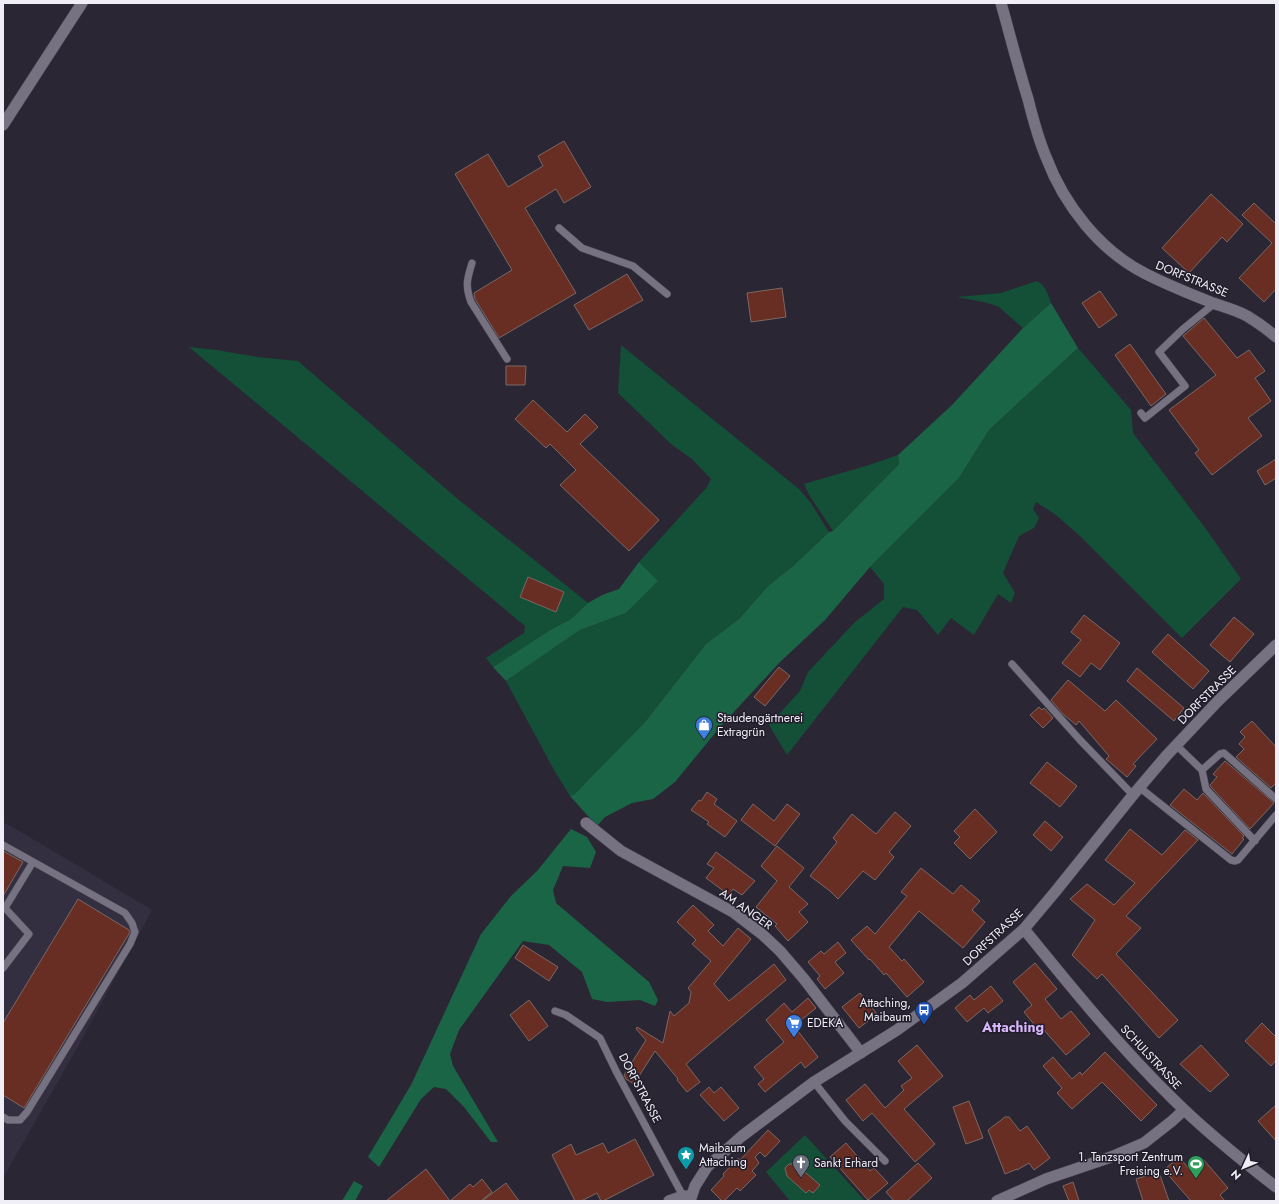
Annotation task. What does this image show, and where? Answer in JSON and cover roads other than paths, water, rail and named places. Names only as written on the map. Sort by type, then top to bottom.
[{"type":"street","points":[[3,125],[82,3]]},
{"type":"street","name":"DORFSTRASSE","points":[[1001,3],[1036,130],[1046,158],[1058,183],[1075,211],[1101,241],[1122,260],[1134,268],[1185,292],[1246,315],[1276,337]]},
{"type":"street","name":"DORFSTRASSE","points":[[688,1198],[707,1167],[759,1123],[814,1082],[897,1030],[962,983],[1024,929],[1136,791],[1176,745],[1218,701],[1276,645]]},
{"type":"street","name":"AM ANGER","points":[[586,823],[621,851],[732,912],[763,935],[780,951],[861,1053]]},
{"type":"street","name":"SCHULSTRASSE","points":[[1024,929],[1109,1032],[1184,1110],[1276,1187]]},
{"type":"street","points":[[997,1201],[1046,1178],[1111,1157],[1144,1143],[1184,1110]]},
{"type":"street","points":[[669,1201],[688,1198]]},
{"type":"lane","points":[[559,228],[582,248],[633,266],[667,294]]},
{"type":"lane","points":[[472,263],[466,282],[467,292],[471,302],[507,359]]},
{"type":"lane","points":[[1141,413],[1145,418],[1185,386],[1159,352],[1183,329],[1215,303]]},
{"type":"lane","points":[[1012,664],[1080,740],[1136,791],[1231,860],[1238,860],[1276,815]]},
{"type":"lane","points":[[1176,745],[1202,770],[1206,789],[1255,841]]},
{"type":"lane","points":[[1202,770],[1220,754],[1224,753],[1276,799]]},
{"type":"lane","points":[[3,845],[125,913],[132,923],[135,932],[130,944],[27,1112],[20,1120],[8,1120],[3,1117]]},
{"type":"lane","points":[[3,968],[29,934],[5,908],[33,862]]},
{"type":"lane","name":"DORFSTRASSE","points":[[555,1011],[566,1015],[600,1038],[616,1071],[688,1198]]},
{"type":"lane","points":[[814,1082],[845,1121],[885,1162]]},
{"type":"place","name":"Staudengärtnerei Extragrün","points":[[704,740]]},
{"type":"place","name":"Attaching, Maibaum","points":[[924,1025]]},
{"type":"place","name":"EDEKA","points":[[794,1038]]},
{"type":"place","name":"Maibaum Attaching","points":[[686,1170]]},
{"type":"place","name":"Sankt Erhard","points":[[801,1178]]},
{"type":"place","name":"1. Tanzsport Zentrum Freising e.V.","points":[[1196,1179]]},
{"type":"district","name":"Attaching","points":[[1013,1027]]}]
